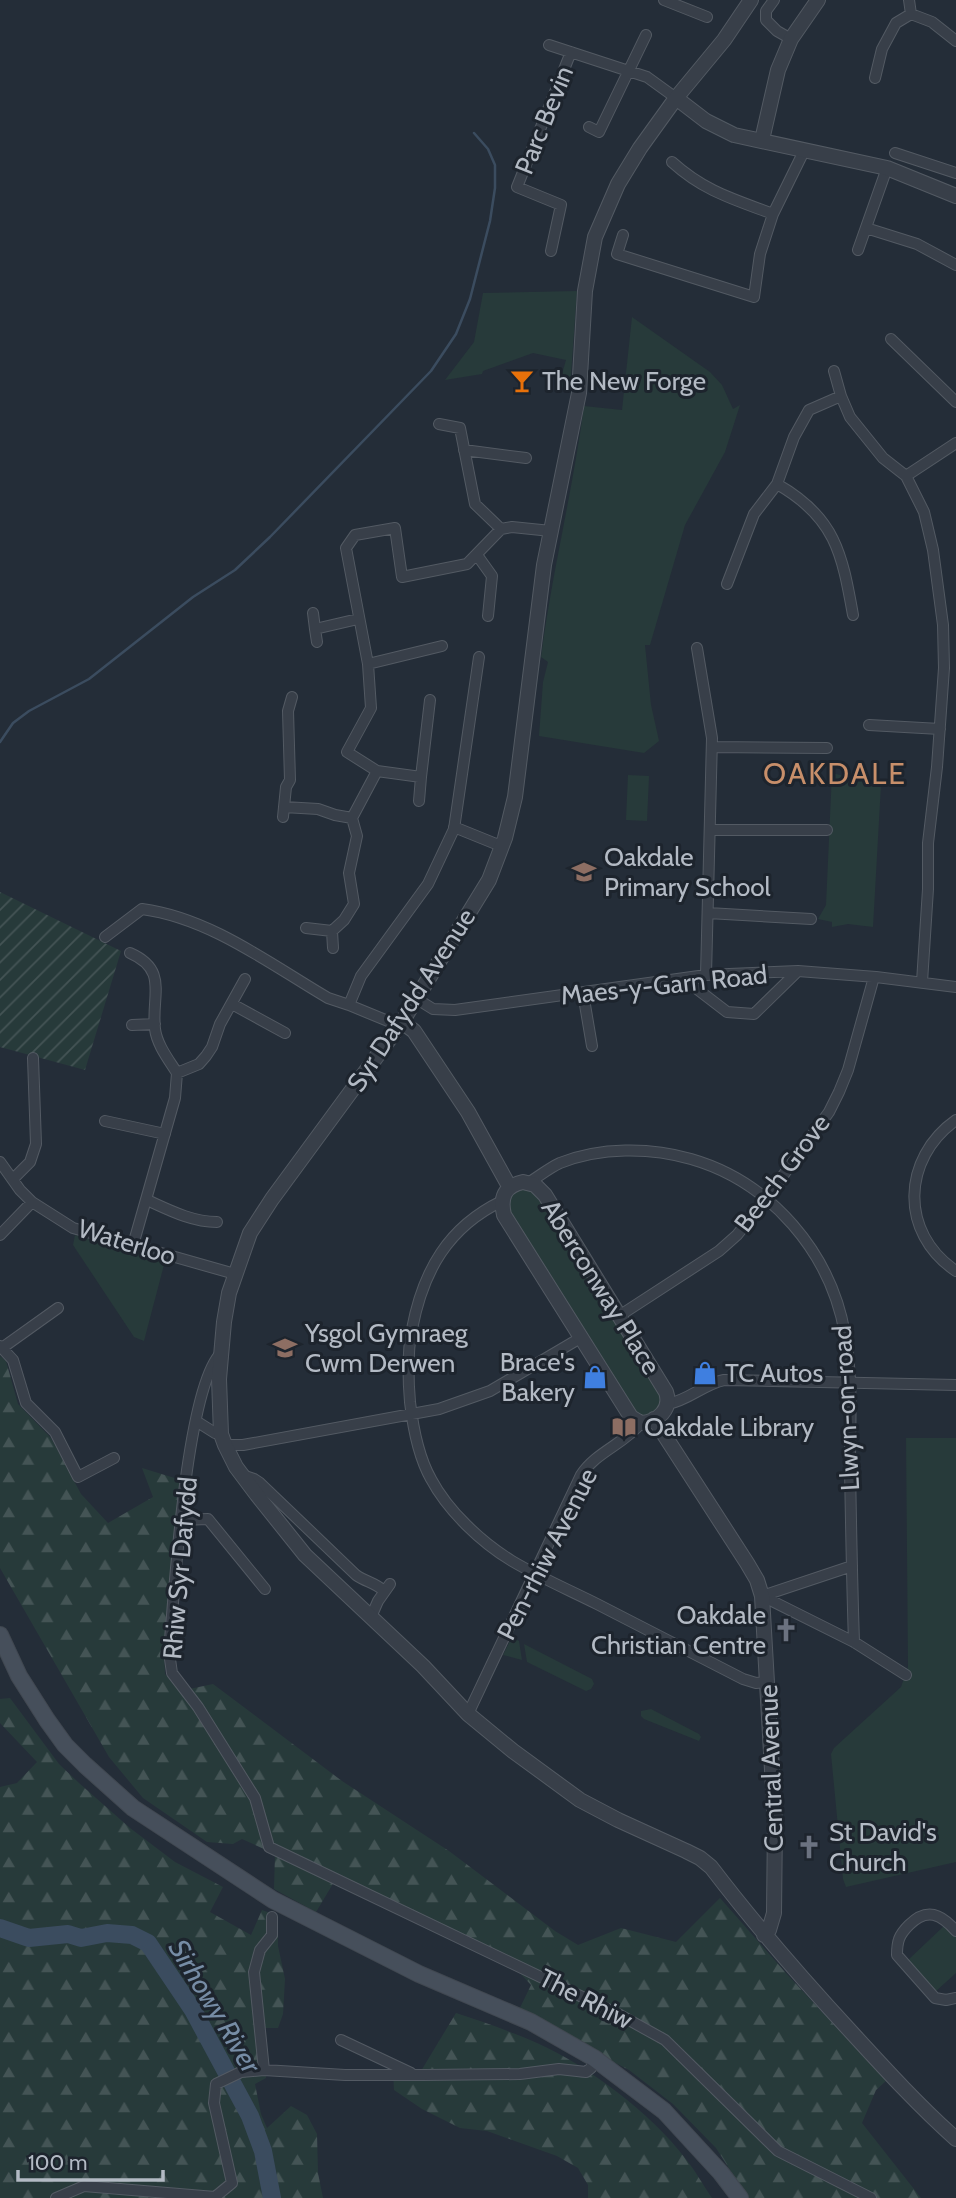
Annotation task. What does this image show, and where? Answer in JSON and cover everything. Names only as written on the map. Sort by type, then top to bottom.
[{"type":"main road","points":[[0,1635],[32,1700],[65,1745],[106,1786],[157,1825],[274,1900],[419,1974],[531,2022],[594,2058],[664,2111],[740,2198]]},
{"type":"street","points":[[664,0],[707,17]]},
{"type":"street","name":"Syr Dafydd Avenue","points":[[223,1440],[219,1411],[224,1322],[235,1274],[250,1233],[401,1024],[482,893],[502,846],[515,797],[544,565],[579,393],[585,291],[595,237],[618,184],[640,148],[676,98],[724,40],[751,0]]},
{"type":"street","points":[[774,0],[766,11],[766,20],[777,31],[791,39]]},
{"type":"street","points":[[762,141],[778,70],[791,39],[818,0]]},
{"type":"street","points":[[909,0],[911,14]]},
{"type":"street","points":[[911,14],[932,22],[956,41]]},
{"type":"street","points":[[875,78],[882,49],[896,23],[911,14]]},
{"type":"street","name":"Parc Bevin","points":[[589,127],[599,132],[630,73],[646,35]]},
{"type":"street","name":"Parc Bevin","points":[[549,45],[647,77],[676,98]]},
{"type":"street","name":"Parc Bevin","points":[[551,251],[561,205],[517,187],[571,52]]},
{"type":"street","points":[[676,98],[706,121],[734,135],[887,168],[956,196]]},
{"type":"street","points":[[754,297],[760,254],[773,214],[805,149]]},
{"type":"street","points":[[895,153],[956,173]]},
{"type":"street","points":[[909,176],[914,159]]},
{"type":"street","points":[[672,162],[690,179],[714,192],[773,214]]},
{"type":"street","points":[[858,250],[887,168]]},
{"type":"street","points":[[866,228],[917,244],[956,265]]},
{"type":"street","points":[[623,235],[613,257],[768,300]]},
{"type":"street","points":[[891,339],[956,402]]},
{"type":"street","points":[[907,354],[916,343]]},
{"type":"street","points":[[834,371],[850,417],[883,458],[906,476],[924,512],[937,581],[944,657],[940,729],[928,843],[922,982]]},
{"type":"street","points":[[727,584],[754,514],[777,484],[794,437],[808,411],[841,396]]},
{"type":"street","points":[[439,424],[460,428],[475,504],[501,529]]},
{"type":"street","points":[[906,476],[956,443]]},
{"type":"street","points":[[464,450],[526,458]]},
{"type":"street","points":[[777,484],[799,496],[830,533],[841,554],[853,615]]},
{"type":"street","points":[[421,777],[377,771],[347,752],[371,708],[369,664],[346,548],[355,535],[395,528],[402,578],[467,564],[501,529],[512,527],[551,531]]},
{"type":"street","points":[[477,555],[492,576],[488,615]]},
{"type":"street","points":[[313,613],[317,642]]},
{"type":"street","points":[[315,629],[358,619]]},
{"type":"street","points":[[369,664],[442,646]]},
{"type":"street","points":[[697,648],[712,747],[706,975]]},
{"type":"street","points":[[349,1004],[361,976],[428,884],[454,827],[479,657]]},
{"type":"street","points":[[292,697],[288,711],[290,780],[286,787],[283,812],[318,809],[352,818]]},
{"type":"street","points":[[419,801],[430,700]]},
{"type":"street","points":[[869,725],[940,729]]},
{"type":"street","points":[[712,747],[827,748]]},
{"type":"street","points":[[306,928],[332,930],[344,920],[354,904],[349,873],[357,836],[352,818],[377,771]]},
{"type":"street","points":[[454,827],[502,846]]},
{"type":"street","points":[[711,830],[827,830]]},
{"type":"street","points":[[105,937],[142,909],[160,911],[209,928],[328,998],[414,1031],[468,1112],[509,1186]]},
{"type":"street","points":[[708,913],[811,919]]},
{"type":"street","points":[[332,930],[332,948]]},
{"type":"street","points":[[130,953],[143,959],[155,976],[155,1024],[159,1043],[177,1073],[175,1098],[133,1245]]},
{"type":"street","points":[[684,979],[727,1012],[754,1014],[798,971]]},
{"type":"street","name":"Maes-y-Garn Road","points":[[417,999],[433,1009],[455,1010],[706,975],[798,971],[956,986]]},
{"type":"street","name":"Beech Grove","points":[[619,1316],[719,1251],[737,1235],[766,1199],[829,1112],[839,1092],[848,1070],[874,977]]},
{"type":"street","points":[[177,1073],[199,1064],[206,1056],[245,979]]},
{"type":"street","points":[[583,993],[592,1046]]},
{"type":"street","points":[[232,1004],[285,1033]]},
{"type":"street","points":[[132,1025],[155,1024]]},
{"type":"street","points":[[13,1179],[30,1162],[36,1144],[33,1058]]},
{"type":"street","points":[[956,1120],[940,1132],[928,1148],[919,1168],[915,1209],[930,1249],[945,1264],[956,1270]]},
{"type":"street","points":[[105,1121],[165,1134]]},
{"type":"street","name":"Llwyn-on-road","points":[[528,1183],[558,1164],[620,1152],[665,1153],[704,1163],[726,1173],[766,1199],[788,1220],[820,1260],[839,1308],[845,1335],[849,1383],[854,1642]]},
{"type":"street","name":"Waterloo","points":[[0,1161],[32,1202],[73,1228],[235,1274]]},
{"type":"street","name":"Aberconway Place","points":[[647,1421],[631,1417],[504,1215],[502,1200],[509,1186],[523,1182],[540,1188],[666,1392],[668,1404]]},
{"type":"street","points":[[146,1200],[178,1214],[217,1222]]},
{"type":"street","points":[[502,1200],[482,1210],[464,1224],[440,1252],[427,1277],[414,1317],[408,1376],[412,1415],[421,1457],[431,1479],[444,1499],[474,1531],[511,1560],[743,1679],[756,1683],[768,1682]]},
{"type":"street","points":[[0,1235],[32,1202]]},
{"type":"street","points":[[58,1308],[1,1347],[13,1360],[26,1403],[55,1432],[78,1477],[114,1458]]},
{"type":"street","points":[[223,1440],[243,1445],[439,1409],[490,1391],[582,1337]]},
{"type":"street","name":"Rhiw Syr Dafydd","points":[[221,1353],[209,1370],[196,1421],[181,1520],[169,1652],[172,1672],[198,1707],[255,1798],[269,1847]]},
{"type":"street","name":"Pen-rhiw Avenue","points":[[468,1714],[587,1466],[647,1421],[663,1414],[668,1404],[679,1402],[713,1382],[724,1380],[956,1385]]},
{"type":"street","points":[[196,1421],[223,1440],[243,1475],[305,1555],[423,1666],[468,1714],[524,1760],[580,1800],[700,1858],[710,1867],[764,1935],[889,2074],[956,2140]]},
{"type":"street","name":"Central Avenue","points":[[647,1421],[747,1563],[762,1595],[775,1822],[774,1913],[769,1930],[764,1935]]},
{"type":"street","points":[[243,1475],[260,1483],[356,1575],[387,1588],[371,1617]]},
{"type":"street","points":[[181,1520],[208,1519],[265,1589]]},
{"type":"street","points":[[762,1595],[852,1566]]},
{"type":"street","points":[[762,1595],[854,1642],[906,1675]]},
{"type":"street","name":"The Rhiw","points":[[269,1847],[620,2015],[665,2040],[778,2151],[872,2198]]},
{"type":"street","points":[[956,1930],[941,1916],[918,1916],[899,1935],[897,1946],[897,1955],[935,1997],[946,2000],[956,1998]]},
{"type":"street","points":[[264,2070],[254,1972],[260,1950],[272,1934],[272,1917]]},
{"type":"street","points":[[341,2040],[415,2075]]},
{"type":"street","points":[[57,2198],[84,2186],[215,2197],[232,2183],[214,2103],[216,2084],[241,2073],[264,2070],[345,2075],[520,2074],[559,2069],[586,2072],[591,2068],[594,2058]]},
{"type":"green space","points":[[577,291],[570,389],[561,387],[560,392],[557,391],[566,360],[533,353],[483,371],[482,374],[445,380],[474,342],[483,293]]},
{"type":"green space","points":[[632,317],[710,372],[722,385],[733,409],[740,405],[725,452],[685,525],[650,645],[645,645],[651,705],[659,741],[644,753],[539,736],[543,682],[548,662],[541,657],[584,406],[622,410]]},
{"type":"green space","points":[[832,773],[881,785],[873,927],[848,924],[832,927],[832,922],[818,919],[826,905]]},
{"type":"green space","points":[[628,775],[649,776],[647,821],[626,820]]},
{"type":"green space","points":[[0,892],[121,951],[85,1070],[0,1047]]},
{"type":"green space","points":[[523,1188],[534,1191],[661,1393],[661,1406],[650,1417],[637,1415],[509,1212],[510,1196]]},
{"type":"green space","points":[[75,1235],[165,1261],[144,1341],[134,1337],[73,1245]]},
{"type":"green space","points":[[0,1356],[6,1361],[18,1404],[51,1438],[81,1494],[108,1523],[153,1497],[142,1468],[181,1480],[164,1649],[165,1674],[180,1691],[213,1684],[342,1781],[449,1851],[555,1931],[578,1945],[621,1928],[676,1942],[720,1898],[886,2081],[876,2090],[862,2123],[921,2198],[748,2198],[716,2148],[673,2104],[629,2070],[518,2012],[531,1985],[517,1970],[334,1882],[316,1912],[274,1889],[275,1854],[242,1839],[233,1844],[207,1842],[143,1798],[109,1757],[0,1568]]},
{"type":"green space","points":[[906,1438],[956,1438],[956,1862],[846,1887],[831,1754],[834,1748],[901,1687],[908,1667]]},
{"type":"green space","points":[[512,1637],[519,1641],[522,1660],[503,1655]]},
{"type":"green space","points":[[524,1644],[592,1679],[594,1684],[591,1689],[586,1691],[527,1662]]},
{"type":"green space","points":[[10,1698],[59,1764],[79,1783],[130,1828],[175,1862],[223,1887],[210,1912],[251,1935],[262,1910],[278,1916],[278,1946],[285,1979],[283,2014],[278,2028],[264,2028],[266,2078],[255,2084],[261,2114],[267,2128],[291,2106],[307,2115],[317,2134],[318,2173],[323,2198],[0,2198],[0,1787],[17,1783],[37,1762],[0,1723],[0,1699]]},
{"type":"green space","points":[[651,1709],[699,1734],[699,1741],[641,1716],[641,1711]]},
{"type":"green space","points":[[945,1925],[956,1937],[956,1973],[935,1992],[907,1961]]},
{"type":"green space","points":[[456,2013],[537,2043],[597,2077],[637,2108],[671,2141],[712,2198],[588,2198],[588,2185],[578,2168],[557,2156],[487,2131],[460,2128],[422,2109],[394,2090],[393,2071],[421,2071]]},
{"type":"waterway","points":[[0,742],[13,723],[29,711],[89,679],[193,597],[235,570],[431,371],[456,334],[470,299],[490,221],[495,165],[488,149],[474,133]]},
{"type":"waterway","name":"Sirhowy River","points":[[0,1928],[29,1938],[68,1934],[81,1938],[107,1933],[132,1935],[148,1943],[193,2010],[250,2116],[263,2151],[272,2198]]},
{"type":"place","name":"The New Forge","points":[[522,381]]},
{"type":"place","name":"Oakdale Primary School","points":[[584,872]]},
{"type":"place","name":"Ysgol Gymraeg Cwm Derwen","points":[[285,1348]]},
{"type":"place","name":"TC Autos","points":[[705,1373]]},
{"type":"place","name":"Brace's Bakery","points":[[595,1377]]},
{"type":"place","name":"Oakdale Library","points":[[624,1427]]},
{"type":"place","name":"Oakdale Christian Centre","points":[[786,1630]]},
{"type":"place","name":"St David's Church","points":[[809,1847]]},
{"type":"district","name":"OAKDALE","points":[[835,773]]}]
